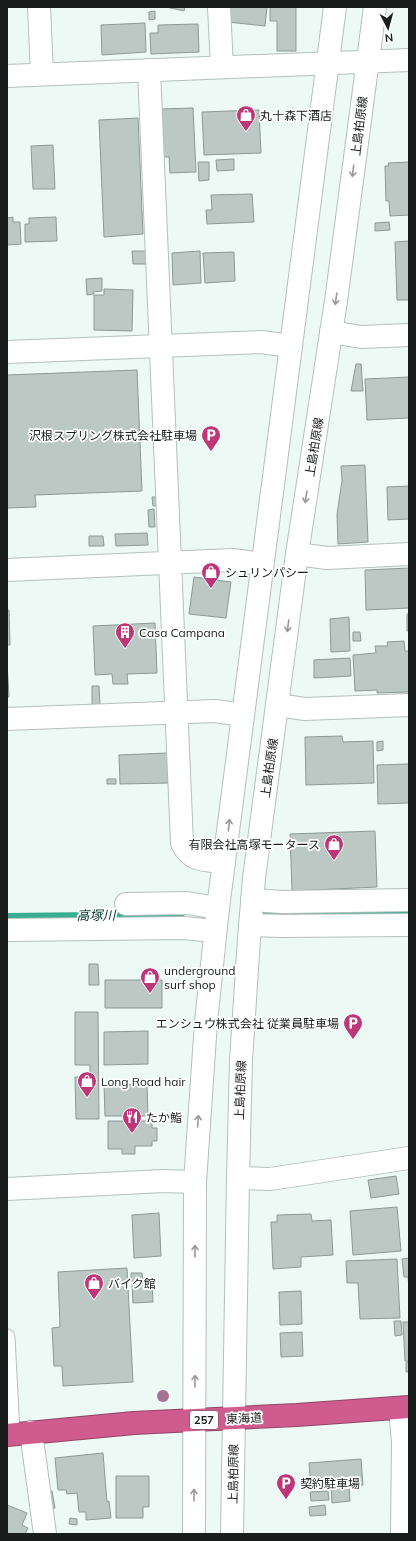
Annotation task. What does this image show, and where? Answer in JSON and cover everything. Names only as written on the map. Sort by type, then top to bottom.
[{"type":"highway","name":"東海道","points":[[16,1434],[134,1423],[405,1407]]},
{"type":"street","points":[[39,7],[42,74]]},
{"type":"street","points":[[219,7],[222,67]]},
{"type":"street","points":[[194,1534],[195,1182],[206,1022],[215,931],[334,7]]},
{"type":"street","name":"上島柏原線","points":[[232,1534],[241,1060],[252,900],[297,554],[331,332],[375,7]]},
{"type":"street","points":[[7,76],[409,60]]},
{"type":"street","points":[[149,70],[182,843],[186,851],[194,857],[224,862]]},
{"type":"street","points":[[331,332],[361,337],[409,335]]},
{"type":"street","points":[[7,352],[261,342],[291,346]]},
{"type":"street","points":[[297,554],[327,558],[409,554]]},
{"type":"street","points":[[7,570],[232,560],[262,564]]},
{"type":"street","points":[[277,705],[305,709],[409,705]]},
{"type":"street","points":[[7,719],[215,711],[243,715]]},
{"type":"street","points":[[252,900],[283,902],[409,900]]},
{"type":"street","points":[[126,904],[187,903],[218,908]]},
{"type":"street","points":[[250,924],[282,926],[409,925]]},
{"type":"street","points":[[7,930],[183,928],[215,931]]},
{"type":"street","points":[[238,1178],[270,1179],[409,1158]]},
{"type":"street","points":[[7,1189],[164,1181],[195,1182]]},
{"type":"street","points":[[402,1534],[405,1407]]},
{"type":"street","points":[[16,1434],[45,1534]]},
{"type":"lane","points":[[7,1336],[16,1434]]},
{"type":"water","points":[[185,911],[184,918],[7,920],[7,913]]},
{"type":"building","points":[[166,7],[185,7],[184,11]]},
{"type":"building","points":[[230,7],[267,7],[265,26],[228,22]]},
{"type":"building","points":[[270,7],[296,7],[296,51],[277,51],[277,21],[270,21]]},
{"type":"building","points":[[155,11],[155,19],[149,20],[149,12]]},
{"type":"building","points":[[145,23],[146,52],[102,55],[101,25]]},
{"type":"building","points":[[198,24],[199,52],[151,54],[150,33],[158,33],[158,25]]},
{"type":"building","points":[[193,108],[196,172],[170,173],[169,157],[161,157],[159,109]]},
{"type":"building","points":[[259,110],[261,153],[204,155],[202,112]]},
{"type":"building","points":[[138,118],[143,234],[104,237],[99,120]]},
{"type":"building","points":[[53,145],[55,189],[33,189],[31,146]]},
{"type":"building","points":[[234,159],[234,170],[217,171],[216,160]]},
{"type":"building","points":[[198,162],[209,162],[209,180],[199,181]]},
{"type":"building","points":[[409,162],[409,215],[390,216],[389,201],[386,201],[385,166],[389,166],[388,163]]},
{"type":"building","points":[[252,194],[254,222],[207,224],[206,210],[212,210],[211,195]]},
{"type":"building","points":[[13,217],[13,222],[20,222],[21,244],[7,245],[7,218]]},
{"type":"building","points":[[56,217],[57,241],[25,242],[25,224],[29,224],[29,218]]},
{"type":"building","points":[[389,222],[390,230],[375,231],[375,223]]},
{"type":"building","points":[[409,241],[409,300],[397,300],[395,242]]},
{"type":"building","points":[[132,251],[147,251],[148,264],[133,264]]},
{"type":"building","points":[[200,251],[201,283],[173,285],[172,253]]},
{"type":"building","points":[[234,252],[235,281],[205,283],[203,253]]},
{"type":"building","points":[[102,278],[102,291],[93,292],[94,294],[87,295],[86,279]]},
{"type":"building","points":[[104,289],[133,290],[132,331],[94,330],[94,295],[104,295]]},
{"type":"building","points":[[356,364],[361,364],[363,391],[351,391]]},
{"type":"building","points":[[137,370],[142,491],[35,495],[36,507],[7,508],[7,375]]},
{"type":"building","points":[[409,377],[409,418],[367,420],[365,379]]},
{"type":"building","points":[[365,465],[368,542],[338,544],[337,514],[342,481],[341,466]]},
{"type":"building","points":[[409,486],[409,519],[388,520],[387,487]]},
{"type":"building","points":[[152,497],[160,497],[160,505],[153,506]]},
{"type":"building","points":[[154,509],[155,527],[149,527],[148,510]]},
{"type":"building","points":[[147,533],[148,545],[116,546],[115,534]]},
{"type":"building","points":[[89,536],[103,536],[104,546],[89,546]]},
{"type":"building","points":[[409,568],[409,608],[366,610],[365,570]]},
{"type":"building","points":[[194,577],[231,582],[226,618],[189,614]]},
{"type":"building","points":[[9,610],[10,645],[7,645],[7,611]]},
{"type":"building","points":[[407,614],[409,614],[409,631],[407,631]]},
{"type":"building","points":[[349,617],[350,651],[331,652],[330,619]]},
{"type":"building","name":"Casa Campana","points":[[155,623],[157,673],[127,674],[128,684],[113,684],[112,674],[95,675],[93,626]]},
{"type":"building","points":[[353,632],[360,632],[361,641],[353,641]]},
{"type":"building","points":[[404,641],[405,651],[409,651],[409,692],[377,693],[377,690],[355,691],[353,655],[376,653],[375,646],[388,646],[387,642]]},
{"type":"building","points":[[350,658],[351,676],[314,678],[314,660]]},
{"type":"building","points":[[7,662],[9,697],[7,697]]},
{"type":"building","points":[[92,686],[99,686],[100,705],[92,706]]},
{"type":"building","points":[[342,736],[343,742],[373,741],[374,783],[306,785],[305,737]]},
{"type":"building","points":[[383,741],[383,750],[377,751],[377,742]]},
{"type":"building","points":[[168,753],[169,783],[120,784],[119,755]]},
{"type":"building","points":[[409,764],[409,803],[378,804],[377,765]]},
{"type":"building","points":[[107,779],[116,779],[116,784],[107,784]]},
{"type":"building","name":"有限会社高塚モータース","points":[[375,831],[377,887],[292,891],[290,834]]},
{"type":"building","points":[[89,964],[98,964],[99,985],[89,985]]},
{"type":"building","points":[[105,980],[162,980],[162,1008],[105,1008]]},
{"type":"building","points":[[75,1012],[98,1012],[99,1119],[76,1119],[75,1077],[90,1077],[90,1065],[75,1065]]},
{"type":"building","points":[[148,1031],[148,1064],[104,1065],[104,1032]]},
{"type":"building","points":[[147,1084],[148,1116],[105,1116],[104,1085]]},
{"type":"building","name":"たか鮨","points":[[108,1121],[152,1121],[152,1128],[157,1128],[157,1141],[152,1141],[152,1146],[135,1146],[135,1154],[122,1154],[122,1149],[108,1149]]},
{"type":"building","points":[[396,1176],[399,1194],[371,1198],[368,1180]]},
{"type":"building","points":[[397,1207],[401,1251],[353,1255],[350,1211]]},
{"type":"building","points":[[159,1213],[161,1256],[134,1258],[132,1215]]},
{"type":"building","points":[[311,1214],[312,1221],[331,1220],[333,1255],[301,1257],[301,1267],[273,1269],[271,1222],[277,1222],[277,1215]]},
{"type":"building","points":[[409,1258],[409,1287],[408,1277],[404,1277],[402,1259]]},
{"type":"building","points":[[397,1259],[400,1318],[360,1319],[358,1283],[347,1283],[346,1261]]},
{"type":"building","name":"バイク館","points":[[127,1268],[133,1382],[63,1386],[62,1366],[54,1366],[52,1328],[60,1327],[58,1272]]},
{"type":"building","points":[[131,1273],[142,1273],[143,1281],[131,1281]]},
{"type":"building","points":[[152,1283],[153,1302],[133,1303],[132,1284]]},
{"type":"building","points":[[301,1291],[302,1324],[280,1325],[279,1292]]},
{"type":"building","points":[[394,1321],[401,1321],[402,1335],[395,1336]]},
{"type":"building","points":[[403,1322],[409,1322],[409,1361],[405,1361]]},
{"type":"building","points":[[302,1332],[303,1356],[281,1357],[280,1333]]},
{"type":"building","points":[[406,1362],[409,1362],[409,1372],[406,1372]]},
{"type":"building","points":[[103,1453],[107,1502],[109,1501],[111,1518],[86,1520],[86,1512],[79,1512],[77,1493],[67,1494],[66,1490],[58,1490],[55,1458]]},
{"type":"building","points":[[361,1459],[363,1485],[349,1485],[350,1501],[332,1503],[331,1487],[311,1488],[309,1463]]},
{"type":"building","points":[[116,1476],[149,1476],[149,1507],[143,1507],[143,1518],[116,1518]]},
{"type":"building","points":[[52,1491],[55,1508],[48,1509],[46,1492]]},
{"type":"building","points":[[328,1491],[329,1500],[311,1501],[310,1492]]},
{"type":"building","points":[[7,1505],[27,1513],[22,1525],[28,1528],[25,1534],[7,1534]]},
{"type":"building","points":[[325,1505],[326,1515],[310,1516],[309,1507]]},
{"type":"building","points":[[70,1518],[77,1519],[77,1525],[69,1524]]},
{"type":"waterway","name":"高塚川","points":[[283,913],[409,912]]},
{"type":"place","name":"丸十森下酒店","points":[[246,132]]},
{"type":"place","name":"沢根スプリング株式会社駐車場","points":[[211,452]]},
{"type":"place","name":"シュリンパシー","points":[[211,589]]},
{"type":"place","name":"Casa Campana","points":[[125,649]]},
{"type":"place","name":"有限会社高塚モータース","points":[[334,861]]},
{"type":"place","name":"underground surf shop","points":[[150,994]]},
{"type":"place","name":"エンシュウ株式会社 従業員駐車場","points":[[353,1040]]},
{"type":"place","name":"Long Road hair","points":[[87,1098]]},
{"type":"place","name":"たか鮨","points":[[132,1134]]},
{"type":"place","name":"バイク館","points":[[94,1300]]},
{"type":"place","name":"契約駐車場","points":[[286,1500]]}]
